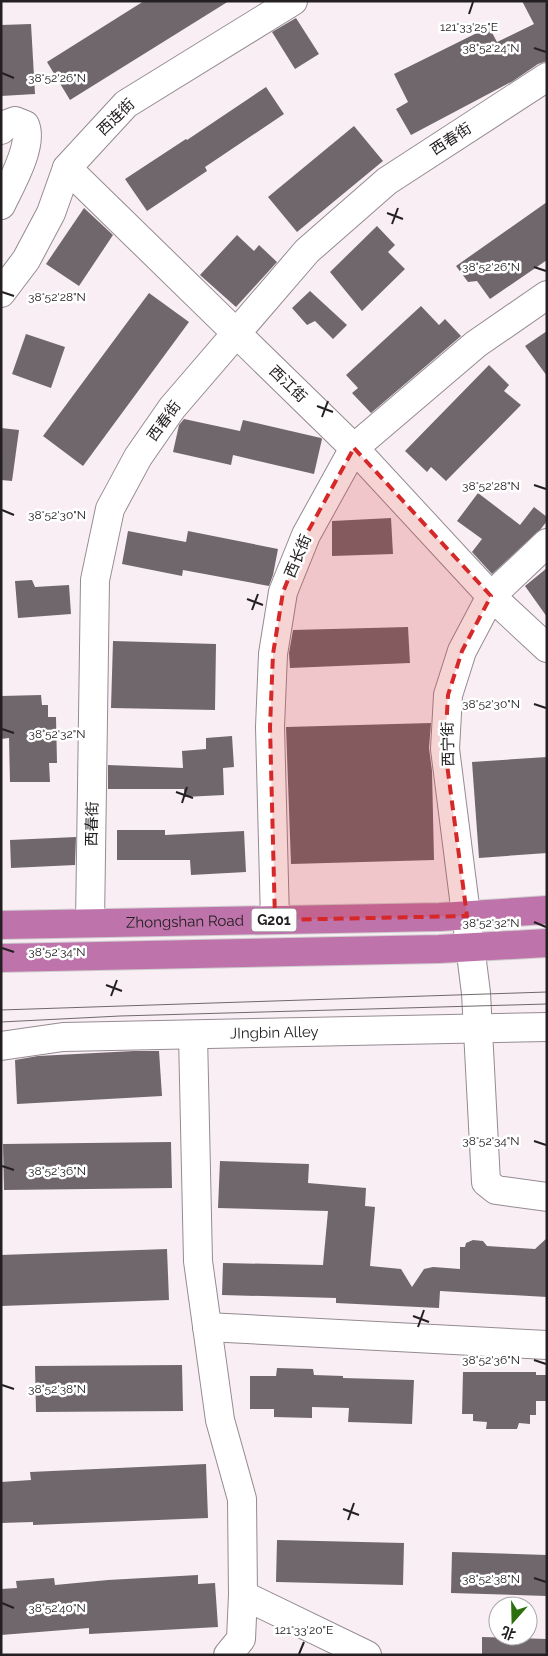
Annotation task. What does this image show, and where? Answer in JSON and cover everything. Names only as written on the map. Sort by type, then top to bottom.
[{"type":"highway","name":"Zhongshan Road","points":[[1,925],[467,916],[547,910]]},
{"type":"highway","name":"G201","points":[[1,958],[471,947],[547,943]]},
{"type":"street","name":"西连街","points":[[6,276],[26,260],[51,213],[67,168],[126,104],[294,1]]},
{"type":"street","name":"西春街","points":[[90,923],[95,580],[110,509],[138,457],[172,408],[308,251],[387,180],[547,77]]},
{"type":"street","points":[[1,130],[7,124],[15,121],[25,125],[28,132],[26,146],[1,205]]},
{"type":"street","name":"西江街","points":[[67,168],[354,448],[491,596],[547,648]]},
{"type":"street","name":"西长街","points":[[275,920],[270,727],[273,654],[282,592],[306,535],[354,448],[476,344],[547,295]]},
{"type":"street","name":"西宁街","points":[[547,543],[491,596],[462,652],[448,696],[445,749],[471,947],[478,1028],[486,1182],[496,1190],[547,1197]]},
{"type":"street","name":"JIngbin Alley","points":[[1,1046],[63,1037],[547,1027]]},
{"type":"street","points":[[193,1035],[198,1261],[220,1420],[242,1499],[243,1595],[241,1639],[228,1655]]},
{"type":"street","points":[[207,1327],[547,1345]]},
{"type":"street","points":[[243,1595],[367,1655]]},
{"type":"highlighted area","points":[[354,448],[491,596],[462,651],[448,695],[445,749],[467,916],[275,920],[270,727],[273,654],[283,592],[306,535]]},
{"type":"building","points":[[144,1],[229,1],[70,100],[47,62]]},
{"type":"building","points":[[522,1],[547,1],[547,61],[538,64],[513,81],[411,135],[396,109],[408,102],[394,74],[489,27],[497,42],[534,24]]},
{"type":"building","points":[[296,18],[319,54],[295,69],[272,32]]},
{"type":"building","points":[[31,24],[35,94],[1,96],[1,25]]},
{"type":"building","points":[[266,87],[284,114],[205,167],[207,171],[147,211],[125,179]]},
{"type":"building","points":[[354,126],[383,161],[297,232],[268,197]]},
{"type":"building","points":[[547,202],[547,260],[490,299],[477,281],[468,282],[456,266]]},
{"type":"building","points":[[84,208],[113,235],[79,286],[46,264]]},
{"type":"building","points":[[377,226],[395,245],[388,252],[405,269],[362,311],[330,272]]},
{"type":"building","points":[[237,235],[254,251],[259,245],[277,262],[236,307],[200,275]]},
{"type":"building","points":[[310,291],[347,325],[333,339],[315,321],[307,325],[292,308]]},
{"type":"building","points":[[149,293],[189,322],[83,466],[43,436]]},
{"type":"building","points":[[421,306],[439,325],[445,319],[461,336],[371,413],[352,393],[358,388],[346,375]]},
{"type":"building","points":[[547,331],[547,376],[525,346]]},
{"type":"building","points":[[26,334],[65,347],[51,388],[12,374]]},
{"type":"building","points":[[489,365],[509,385],[504,391],[521,405],[446,481],[431,467],[427,472],[405,451]]},
{"type":"building","points":[[184,419],[240,431],[243,420],[321,438],[314,474],[233,455],[231,465],[173,452],[179,425]]},
{"type":"building","points":[[1,428],[19,430],[12,481],[1,480]]},
{"type":"building","points":[[478,493],[520,525],[534,507],[547,517],[547,521],[540,530],[492,574],[472,552],[482,539],[457,521]]},
{"type":"building","points":[[391,518],[393,554],[332,556],[332,521]]},
{"type":"building","points":[[128,531],[186,542],[188,531],[278,549],[273,575],[269,586],[183,570],[182,576],[122,564]]},
{"type":"building","points":[[547,568],[547,617],[525,586]]},
{"type":"building","points":[[32,580],[35,587],[69,585],[71,614],[18,618],[15,581]]},
{"type":"building","points":[[408,627],[410,663],[290,668],[289,653],[293,630]]},
{"type":"building","points":[[113,641],[216,644],[215,710],[111,708]]},
{"type":"building","points":[[41,695],[42,705],[48,705],[48,717],[56,717],[57,763],[49,763],[50,782],[10,782],[9,738],[1,739],[1,696]]},
{"type":"building","points":[[431,723],[429,748],[432,771],[434,860],[291,864],[286,727]]},
{"type":"building","points":[[232,736],[234,767],[223,768],[224,795],[184,797],[184,789],[108,789],[108,765],[183,768],[182,751],[206,749],[206,738]]},
{"type":"building","points":[[547,757],[547,853],[479,858],[472,762]]},
{"type":"building","points":[[117,830],[165,830],[165,835],[244,831],[246,872],[191,875],[190,860],[117,860]]},
{"type":"building","points":[[76,837],[75,865],[11,868],[10,840]]},
{"type":"building","points":[[159,1051],[162,1096],[17,1104],[15,1060],[38,1056]]},
{"type":"building","points":[[171,1142],[172,1188],[4,1190],[3,1144]]},
{"type":"building","points":[[220,1161],[309,1164],[308,1183],[366,1188],[365,1206],[375,1207],[370,1266],[401,1269],[412,1287],[424,1269],[433,1267],[460,1269],[460,1247],[465,1247],[466,1243],[473,1240],[483,1241],[487,1246],[535,1249],[547,1238],[547,1297],[440,1291],[439,1308],[336,1303],[336,1298],[222,1295],[223,1263],[323,1265],[328,1211],[218,1208]]},
{"type":"building","points":[[167,1249],[169,1300],[1,1306],[1,1255]]},
{"type":"building","points":[[182,1365],[183,1411],[36,1412],[35,1366]]},
{"type":"building","points":[[277,1368],[313,1369],[314,1375],[343,1376],[343,1378],[414,1380],[412,1424],[348,1422],[349,1408],[312,1407],[312,1418],[274,1417],[274,1409],[250,1409],[250,1376],[276,1376]]},
{"type":"building","points":[[463,1372],[536,1372],[536,1375],[547,1375],[547,1401],[536,1401],[536,1415],[530,1415],[530,1424],[519,1423],[517,1429],[486,1429],[487,1422],[473,1421],[473,1414],[462,1414]]},
{"type":"building","points":[[206,1464],[208,1518],[33,1525],[33,1522],[1,1523],[1,1482],[31,1480],[30,1472]]},
{"type":"building","points":[[277,1540],[404,1543],[403,1585],[276,1582]]},
{"type":"building","points":[[452,1552],[547,1555],[547,1596],[451,1593]]},
{"type":"building","points":[[198,1575],[198,1584],[215,1583],[218,1627],[89,1634],[89,1628],[1,1635],[1,1589],[17,1588],[16,1581],[54,1578],[55,1585]]},
{"type":"building","points":[[482,1637],[488,1637],[488,1646],[538,1646],[538,1639],[547,1639],[547,1655],[482,1655]]},
{"type":"tram line","points":[[1,1010],[547,992]]},
{"type":"tram line","points":[[1,1022],[120,1016],[547,1004]]}]
